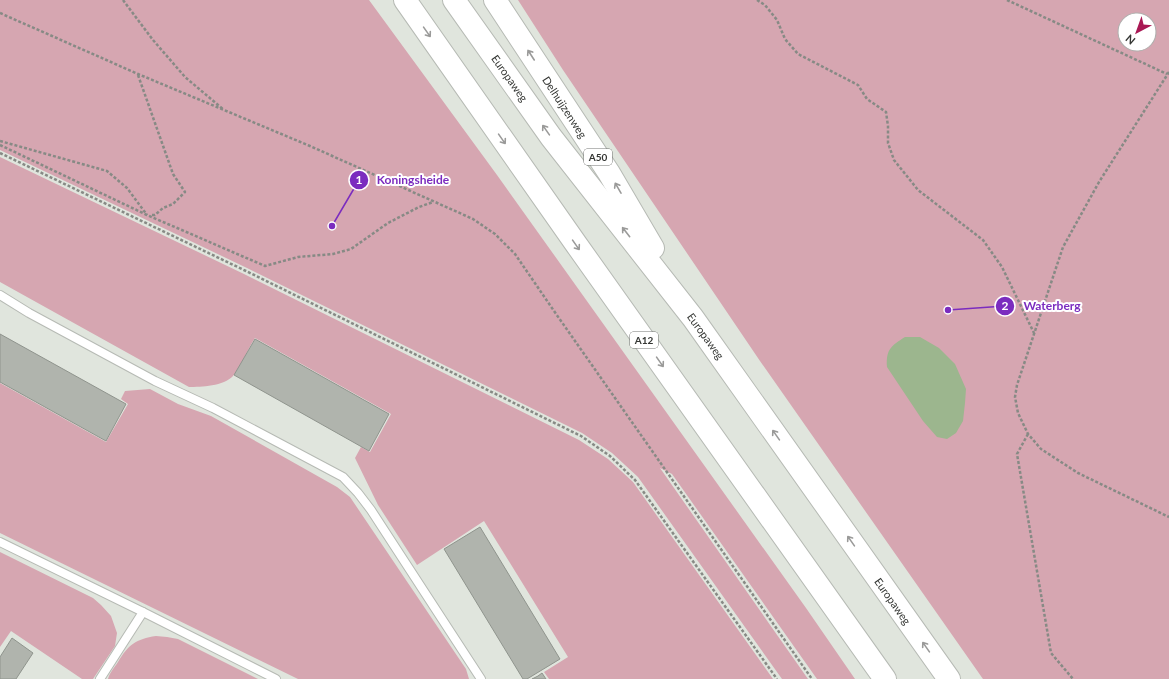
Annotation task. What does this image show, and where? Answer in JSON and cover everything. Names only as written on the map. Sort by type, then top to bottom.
[{"type":"highway","name":"A12","points":[[405,0],[576,244],[885,679]]},
{"type":"highway","name":"Europaweg","points":[[454,0],[551,136],[693,318],[949,679]]},
{"type":"highway","name":"Delhuijzenweg","points":[[495,0],[609,174],[693,318]]},
{"type":"lane","points":[[0,295],[29,313],[155,381],[214,408],[343,476],[371,510],[481,679]]},
{"type":"lane","points":[[0,542],[276,679]]},
{"type":"lane","points":[[100,679],[143,612]]},
{"type":"path","points":[[123,0],[153,40],[185,77],[226,112]]},
{"type":"path","points":[[757,0],[765,5],[777,20],[785,38],[798,54],[858,85],[867,99],[886,112],[888,143],[894,160],[918,190],[983,240],[1002,267],[1034,334]]},
{"type":"path","points":[[1007,0],[1168,73],[1099,182],[1063,247],[1017,385],[1015,397],[1018,413],[1028,434],[1041,450],[1078,473],[1169,517]]},
{"type":"path","points":[[0,13],[226,112],[310,146],[473,219],[494,234],[515,254],[812,679]]},
{"type":"path","points":[[138,74],[173,174],[186,192],[173,204],[163,208],[155,215],[147,215]]},
{"type":"path","points":[[0,141],[107,171],[127,188],[147,215]]},
{"type":"path","points":[[0,145],[147,215],[265,266],[298,257],[333,254],[351,249],[388,223],[419,207],[433,202]]},
{"type":"path","points":[[0,153],[253,274],[581,436],[610,456],[636,480],[777,679]]},
{"type":"path","points":[[1028,434],[1017,454],[1051,653],[1073,679]]},
{"type":"shaded area","points":[[0,0],[369,0],[497,175],[855,679],[817,679],[672,474],[660,468],[808,679],[782,679],[638,477],[612,453],[582,433],[247,268],[0,150]]},
{"type":"shaded area","points":[[518,0],[1169,0],[1169,679],[983,679],[760,361],[563,70]]},
{"type":"shaded area","points":[[0,157],[244,274],[579,440],[608,459],[633,482],[773,679],[549,679],[544,672],[568,657],[484,521],[417,565],[378,505],[355,458],[361,447],[370,452],[391,414],[255,338],[239,368],[229,379],[218,384],[189,387],[0,282]]},
{"type":"shaded area","points":[[905,337],[920,337],[939,348],[955,364],[966,389],[963,421],[956,433],[947,439],[937,437],[923,421],[887,367],[887,356],[890,349]]},
{"type":"shaded area","points":[[0,383],[106,442],[128,404],[121,399],[125,391],[150,389],[178,404],[211,416],[337,487],[350,497],[466,669],[469,679],[298,679],[0,533]]},
{"type":"shaded area","points":[[0,552],[93,598],[111,616],[117,633],[115,646],[93,679],[82,679],[11,631],[0,647]]},
{"type":"shaded area","points":[[156,636],[178,639],[258,679],[108,679],[112,670],[129,647],[138,641]]},
{"type":"building","points":[[0,334],[126,404],[106,441],[0,382]]},
{"type":"building","points":[[255,339],[389,414],[369,451],[234,375]]},
{"type":"building","points":[[480,527],[560,659],[527,679],[523,679],[444,549]]},
{"type":"building","points":[[12,638],[33,653],[16,679],[0,679],[0,657]]},
{"type":"building","points":[[542,673],[546,679],[532,679],[538,676]]},
{"type":"place","name":"Koningsheide","points":[[332,226]]},
{"type":"place","name":"Waterberg","points":[[948,310]]}]
